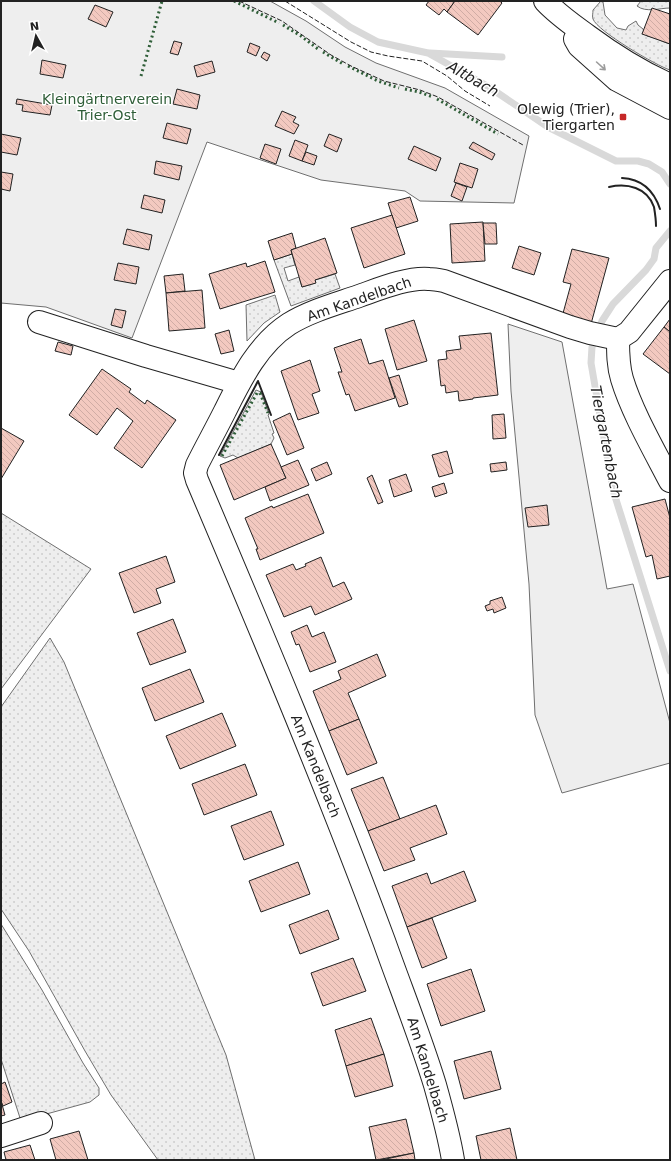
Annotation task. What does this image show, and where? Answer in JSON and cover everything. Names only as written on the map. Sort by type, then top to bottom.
[{"type":"street","points":[[552,8],[617,58],[670,85]]},
{"type":"street","points":[[552,8],[579,46],[617,80],[670,108]]},
{"type":"street","name":"Am Kandelbach","points":[[453,1160],[443,1112],[421,1042],[370,905],[270,650],[195,473],[197,465],[239,383],[262,347],[290,324],[362,295],[416,279],[429,278],[444,281],[497,299],[536,316],[603,336]]},
{"type":"street","points":[[670,281],[629,332],[603,336],[618,356],[622,378],[628,397],[670,482]]},
{"type":"street","points":[[40,322],[146,356],[239,383]]},
{"type":"street","points":[[1,1136],[41,1123]]},
{"type":"green space","name":"Kleingärtnerverein Trier-Ost","points":[[1,1],[270,1],[306,21],[345,47],[376,63],[445,88],[529,136],[514,203],[420,201],[405,191],[321,180],[207,142],[132,338],[46,307],[1,303]]},
{"type":"green space","points":[[601,1],[603,2],[605,15],[617,28],[626,30],[628,26],[636,21],[647,36],[670,44],[670,70],[628,48],[597,24],[593,18],[593,10]]},
{"type":"green space","points":[[641,1],[670,1],[670,8],[653,10],[645,9],[637,6]]},
{"type":"green space","points":[[292,254],[295,265],[284,268],[288,281],[299,277],[302,287],[315,283],[315,280],[335,274],[340,288],[291,306],[274,260]]},
{"type":"green space","points":[[275,295],[280,312],[264,323],[247,341],[246,305]]},
{"type":"green space","points":[[508,324],[562,342],[607,589],[633,584],[670,723],[670,763],[562,793],[535,715],[529,584],[511,391]]},
{"type":"green space","points":[[256,390],[261,392],[269,414],[268,415],[274,433],[272,434],[274,438],[271,444],[238,458],[233,455],[225,458],[220,456]]},
{"type":"green space","points":[[1,513],[91,569],[1,689]]},
{"type":"green space","points":[[50,638],[64,662],[226,1055],[255,1160],[158,1160],[111,1095],[29,951],[1,909],[1,707]]},
{"type":"green space","points":[[1,924],[42,990],[83,1063],[99,1088],[99,1095],[90,1102],[21,1121],[1,1059]]},
{"type":"building","points":[[429,1],[455,1],[447,12],[444,9],[439,15],[426,5]]},
{"type":"building","points":[[455,1],[500,1],[502,3],[478,35],[447,12]]},
{"type":"building","points":[[95,5],[113,12],[106,27],[88,19]]},
{"type":"building","points":[[652,8],[670,14],[670,44],[642,34]]},
{"type":"building","points":[[174,41],[182,43],[178,55],[170,53]]},
{"type":"building","points":[[250,43],[260,47],[256,56],[247,52]]},
{"type":"building","points":[[264,52],[270,55],[267,61],[261,57]]},
{"type":"building","points":[[42,60],[66,65],[63,78],[40,74]]},
{"type":"building","points":[[212,61],[215,72],[197,77],[194,66]]},
{"type":"building","points":[[177,89],[200,95],[197,109],[173,104]]},
{"type":"building","points":[[17,99],[52,105],[50,115],[22,111],[23,105],[16,104]]},
{"type":"building","points":[[282,111],[296,117],[293,122],[299,125],[294,134],[275,126]]},
{"type":"building","points":[[167,123],[191,129],[187,144],[163,138]]},
{"type":"building","points":[[1,134],[21,138],[17,155],[1,152]]},
{"type":"building","points":[[329,134],[342,139],[337,152],[324,146]]},
{"type":"building","points":[[295,140],[308,145],[302,161],[289,156]]},
{"type":"building","points":[[473,142],[495,154],[492,160],[469,148]]},
{"type":"building","points":[[265,144],[281,149],[276,164],[260,158]]},
{"type":"building","points":[[414,146],[441,158],[436,171],[408,159]]},
{"type":"building","points":[[306,152],[317,156],[314,165],[302,161]]},
{"type":"building","points":[[156,161],[182,166],[179,180],[154,174]]},
{"type":"building","points":[[460,163],[478,169],[472,188],[454,182]]},
{"type":"building","points":[[1,172],[13,174],[10,191],[1,189]]},
{"type":"building","points":[[456,183],[467,187],[462,201],[451,196]]},
{"type":"building","points":[[144,195],[165,200],[162,213],[141,208]]},
{"type":"building","points":[[410,197],[418,221],[396,228],[388,203]]},
{"type":"building","points":[[392,215],[405,254],[364,268],[351,228]]},
{"type":"building","points":[[483,222],[485,261],[452,263],[450,224]]},
{"type":"building","points":[[483,223],[496,223],[497,244],[485,244]]},
{"type":"building","points":[[127,229],[152,235],[149,250],[123,244]]},
{"type":"building","points":[[292,233],[296,248],[291,250],[292,254],[274,260],[268,241]]},
{"type":"building","points":[[325,238],[337,273],[315,280],[316,283],[302,287],[291,250]]},
{"type":"building","points":[[519,246],[541,253],[534,275],[512,268]]},
{"type":"building","points":[[572,249],[609,258],[591,324],[562,317],[571,284],[563,282]]},
{"type":"building","points":[[265,261],[275,292],[220,309],[209,274],[246,263],[247,267]]},
{"type":"building","points":[[118,263],[139,267],[136,284],[114,280]]},
{"type":"building","points":[[183,274],[185,291],[166,293],[164,276]]},
{"type":"building","points":[[202,290],[205,328],[169,331],[166,293]]},
{"type":"building","points":[[115,309],[126,311],[122,328],[111,325]]},
{"type":"building","points":[[670,319],[670,332],[664,327]]},
{"type":"building","points":[[414,320],[427,361],[397,370],[385,329]]},
{"type":"building","points":[[664,327],[670,332],[670,374],[643,354]]},
{"type":"building","points":[[229,330],[234,351],[221,354],[215,334]]},
{"type":"building","points":[[491,333],[498,395],[459,401],[458,391],[446,393],[445,385],[441,386],[438,360],[447,359],[446,351],[461,349],[459,336]]},
{"type":"building","points":[[361,339],[369,364],[383,360],[395,398],[355,411],[349,394],[346,395],[338,372],[342,372],[334,348]]},
{"type":"building","points":[[58,342],[73,346],[71,355],[55,351]]},
{"type":"building","points":[[310,360],[320,391],[312,394],[319,413],[298,420],[281,371]]},
{"type":"building","points":[[102,369],[131,389],[129,392],[145,404],[147,400],[176,420],[142,468],[114,448],[133,421],[117,408],[97,435],[69,415]]},
{"type":"building","points":[[399,375],[408,404],[399,407],[389,378]]},
{"type":"building","points":[[290,413],[304,448],[287,455],[273,421]]},
{"type":"building","points":[[504,414],[506,438],[493,439],[492,415]]},
{"type":"building","points":[[1,428],[24,441],[1,479]]},
{"type":"building","points":[[271,444],[286,478],[234,500],[220,465]]},
{"type":"building","points":[[447,451],[453,473],[439,477],[432,455]]},
{"type":"building","points":[[298,460],[309,485],[270,501],[265,487],[286,478],[281,467]]},
{"type":"building","points":[[327,462],[332,474],[316,481],[311,469]]},
{"type":"building","points":[[506,462],[507,470],[491,472],[490,464]]},
{"type":"building","points":[[406,474],[412,491],[394,497],[389,480]]},
{"type":"building","points":[[372,475],[383,502],[378,504],[367,478]]},
{"type":"building","points":[[444,483],[447,493],[435,497],[432,487]]},
{"type":"building","points":[[308,494],[324,533],[260,560],[256,549],[258,549],[245,518],[272,506],[273,508]]},
{"type":"building","points":[[665,499],[670,518],[670,576],[657,579],[652,555],[646,557],[632,507]]},
{"type":"building","points":[[547,505],[549,525],[528,527],[525,508]]},
{"type":"building","points":[[166,556],[175,582],[156,589],[161,603],[134,613],[119,573]]},
{"type":"building","points":[[321,557],[333,587],[344,582],[352,599],[315,615],[311,606],[284,617],[266,575],[293,564],[296,570]]},
{"type":"building","points":[[502,597],[506,608],[494,613],[493,609],[487,611],[485,606],[490,604],[490,601]]},
{"type":"building","points":[[173,619],[186,652],[150,665],[137,633]]},
{"type":"building","points":[[307,625],[312,637],[324,632],[336,662],[310,672],[299,644],[296,645],[291,632]]},
{"type":"building","points":[[377,654],[386,676],[348,693],[359,719],[329,731],[313,691],[341,679],[338,671]]},
{"type":"building","points":[[190,669],[204,702],[155,721],[142,688]]},
{"type":"building","points":[[222,713],[236,746],[180,769],[166,736]]},
{"type":"building","points":[[359,719],[377,763],[347,775],[329,731]]},
{"type":"building","points":[[245,764],[257,795],[204,815],[192,784]]},
{"type":"building","points":[[383,777],[400,819],[368,831],[351,789]]},
{"type":"building","points":[[436,805],[447,834],[410,848],[415,860],[384,871],[368,831]]},
{"type":"building","points":[[271,811],[284,845],[244,860],[231,826]]},
{"type":"building","points":[[298,862],[310,894],[261,912],[249,881]]},
{"type":"building","points":[[464,871],[476,901],[407,927],[392,886],[427,873],[431,884]]},
{"type":"building","points":[[328,910],[339,939],[300,954],[289,925]]},
{"type":"building","points":[[432,918],[447,958],[422,968],[407,927]]},
{"type":"building","points":[[353,958],[366,991],[323,1006],[311,973]]},
{"type":"building","points":[[471,969],[485,1011],[441,1026],[427,984]]},
{"type":"building","points":[[371,1018],[384,1054],[346,1066],[335,1030]]},
{"type":"building","points":[[491,1051],[501,1089],[464,1099],[454,1061]]},
{"type":"building","points":[[384,1054],[393,1086],[355,1097],[346,1066]]},
{"type":"building","points":[[5,1082],[12,1102],[3,1106],[1,1101],[1,1084]]},
{"type":"building","points":[[1,1101],[5,1115],[1,1116]]},
{"type":"building","points":[[406,1119],[414,1153],[376,1160],[369,1127]]},
{"type":"building","points":[[510,1128],[517,1160],[481,1160],[476,1136]]},
{"type":"building","points":[[79,1131],[88,1160],[56,1160],[50,1139]]},
{"type":"building","points":[[30,1145],[35,1160],[6,1160],[4,1152]]},
{"type":"building","points":[[414,1153],[415,1160],[381,1160]]},
{"type":"waterway","name":"Altbach","points":[[314,1],[350,27],[378,42],[428,53],[489,87],[548,127],[616,161],[638,161],[649,164],[662,172],[670,184]]},
{"type":"waterway","points":[[430,53],[502,57]]},
{"type":"waterway","name":"Tiergartenbach","points":[[670,231],[656,248],[654,259],[646,270],[613,304],[602,321],[592,347],[591,363],[613,490],[670,671]]},
{"type":"hedge","points":[[141,76],[162,1]]},
{"type":"hedge","points":[[234,1],[279,23]]},
{"type":"hedge","points":[[283,25],[318,49]]},
{"type":"hedge","points":[[323,52],[343,64]]},
{"type":"hedge","points":[[348,66],[378,81],[399,88]]},
{"type":"hedge","points":[[405,89],[433,97]]},
{"type":"hedge","points":[[437,99],[498,134]]},
{"type":"hedge","points":[[222,456],[257,393],[260,393],[268,413]]},
{"type":"fence","points":[[239,1],[282,21],[331,55],[351,66],[384,81],[420,90],[438,97],[523,145]]},
{"type":"fence","points":[[285,1],[351,42],[371,52],[422,61],[447,76],[465,91],[490,106]]},
{"type":"wall","points":[[622,178],[636,181],[646,187],[651,192],[660,209]]},
{"type":"wall","points":[[609,187],[629,186],[636,188],[647,195],[654,207],[656,226]]},
{"type":"wall","points":[[219,455],[258,381],[271,415]]},
{"type":"place","name":"Olewig (Trier), Tiergarten","points":[[623,117]]}]
